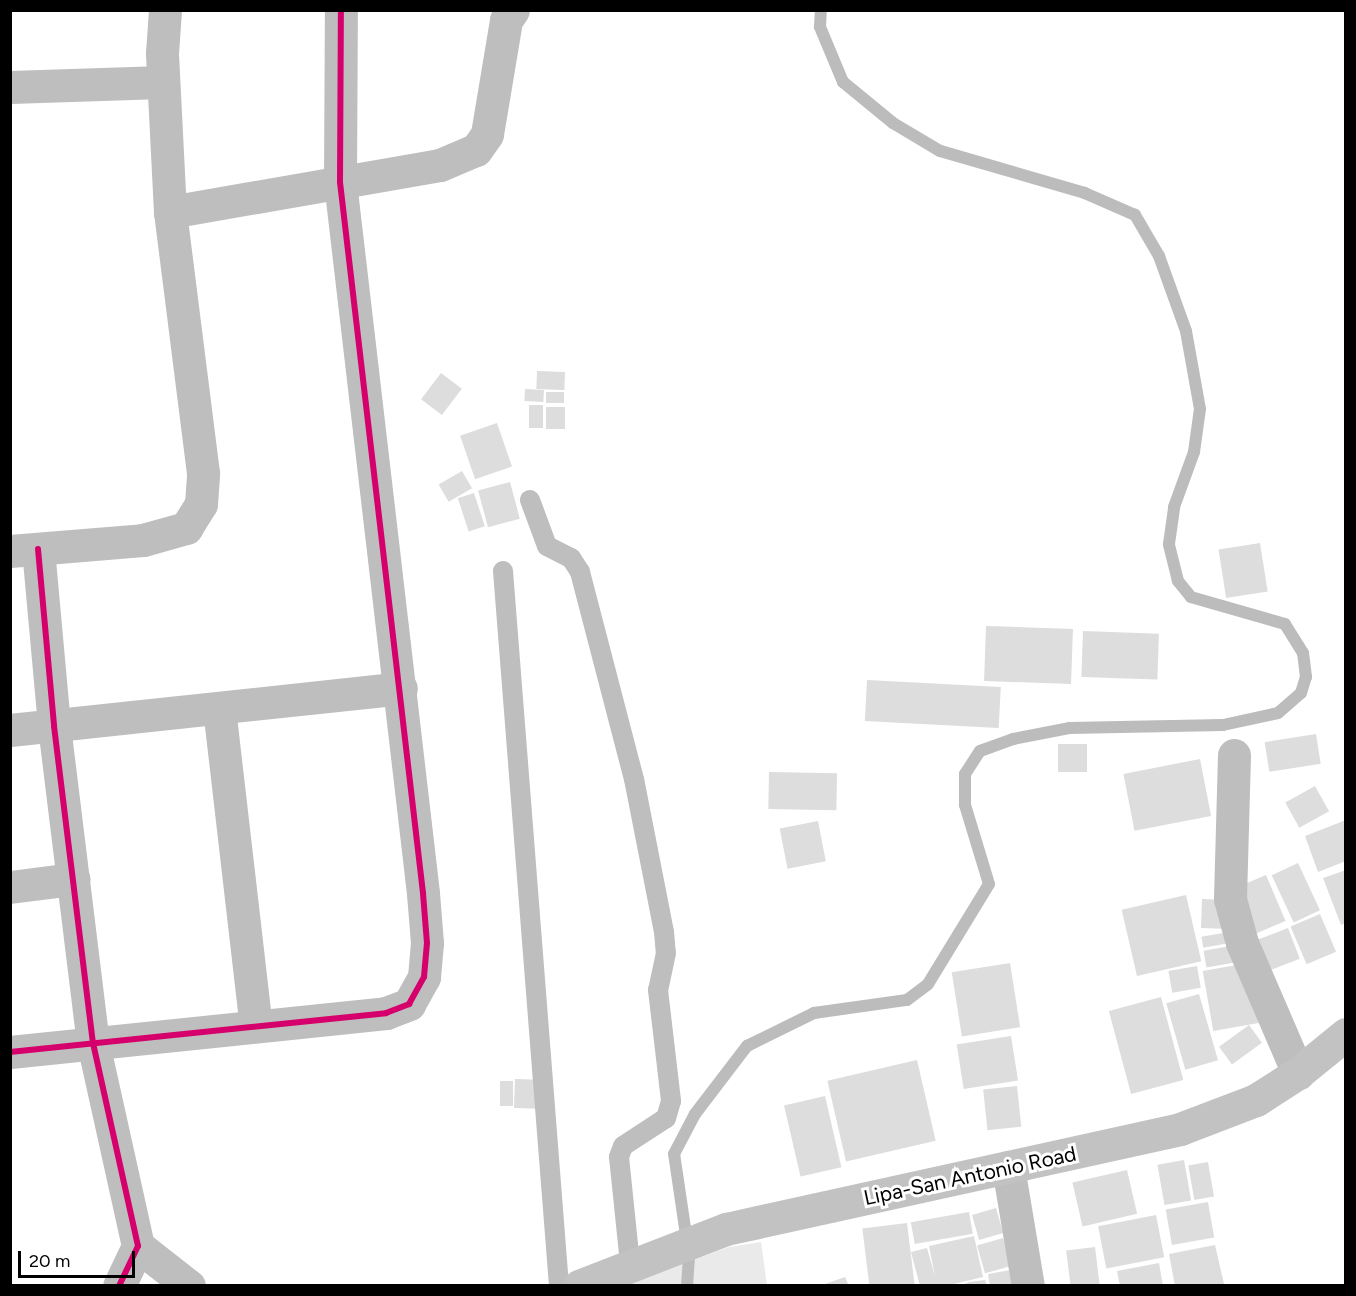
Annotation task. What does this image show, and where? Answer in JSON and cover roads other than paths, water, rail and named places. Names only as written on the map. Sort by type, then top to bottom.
[{"type":"main road","name":"Lipa-San Antonio Road","points":[[579,1286],[637,1260],[726,1229],[1180,1129],[1256,1100],[1298,1073],[1346,1034]]},
{"type":"street","points":[[120,1286],[138,1246],[93,1043],[54,726],[24,550],[143,540],[186,528],[201,504],[203,473],[170,212],[163,82],[165,10]]},
{"type":"street","points":[[10,1052],[386,1013],[409,1004],[424,977],[427,943],[401,688],[340,182],[341,10]]},
{"type":"street","points":[[170,212],[440,165],[476,150],[487,134],[506,20],[513,10]]},
{"type":"street","points":[[10,87],[163,82]]},
{"type":"street","points":[[10,730],[401,688]]},
{"type":"street","points":[[219,708],[256,1026]]},
{"type":"street","points":[[1234,755],[1230,899],[1242,943],[1298,1073]]},
{"type":"street","points":[[10,887],[73,879]]},
{"type":"street","points":[[1008,1167],[1028,1286]]},
{"type":"street","points":[[138,1246],[189,1286]]},
{"type":"lane","points":[[530,500],[547,546],[571,558],[580,572],[634,779],[664,932],[666,953],[658,990],[671,1101],[666,1118],[629,1141],[619,1157],[637,1260]]},
{"type":"lane","points":[[503,571],[559,1286]]},
{"type":"waterway","points":[[687,1286],[689,1255],[674,1154],[695,1114],[747,1046],[814,1013],[907,1000],[928,984],[989,884],[965,805],[965,774],[980,751],[1013,739],[1069,728],[1223,725],[1278,713],[1301,693],[1306,677],[1303,653],[1285,624],[1191,597],[1178,581],[1169,544],[1174,507],[1194,452],[1200,409],[1186,331],[1159,256],[1135,215],[1085,193],[940,151],[893,123],[843,82],[820,27],[821,10]]}]
